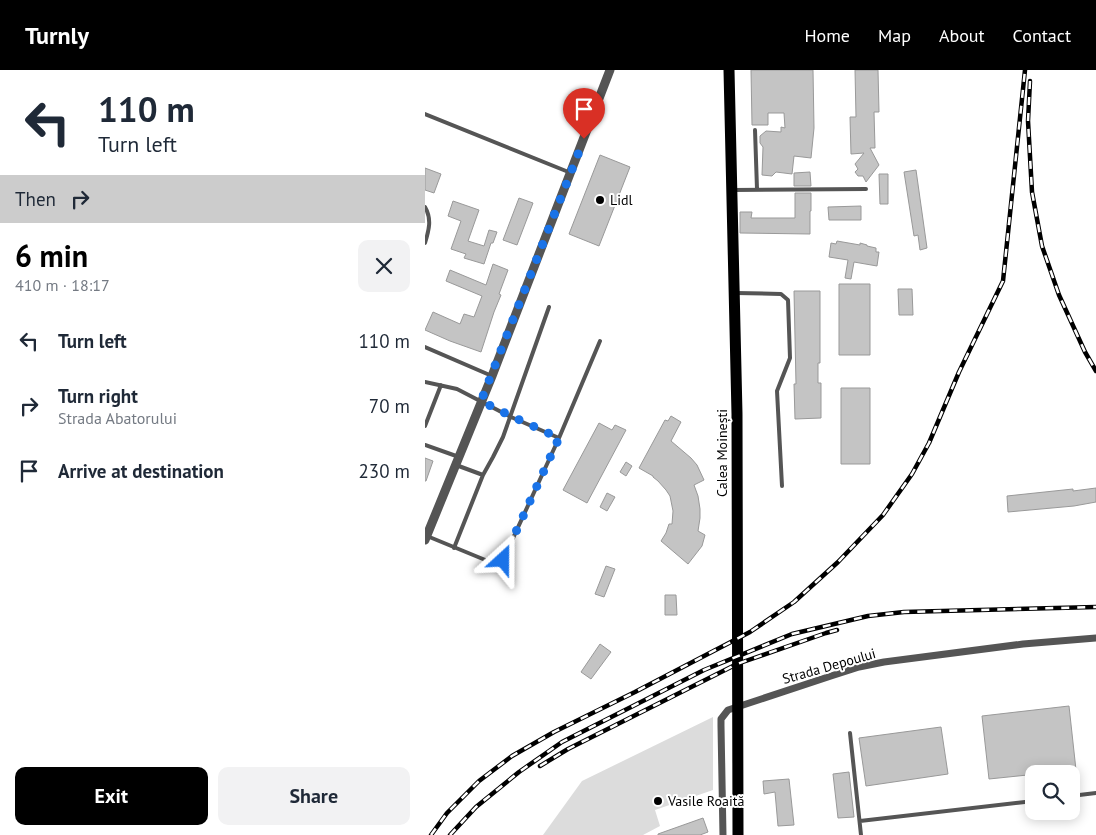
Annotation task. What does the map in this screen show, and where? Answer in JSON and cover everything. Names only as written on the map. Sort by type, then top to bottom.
[{"type":"main road","name":"Calea Moinești","points":[[729,70],[737,454],[739,835]]},
{"type":"street","points":[[426,538],[492,376],[610,70]]},
{"type":"street","name":"Strada Depoului","points":[[723,835],[721,719],[729,710],[831,676],[884,662],[1023,644],[1096,638]]},
{"type":"lane","points":[[425,114],[571,173]]},
{"type":"lane","points":[[755,130],[757,189]]},
{"type":"lane","points":[[732,190],[866,189]]},
{"type":"lane","points":[[425,207],[430,222],[425,243]]},
{"type":"lane","points":[[734,293],[781,294],[788,300],[790,358],[777,391],[782,486]]},
{"type":"lane","points":[[454,548],[483,475],[503,437],[549,307]]},
{"type":"lane","points":[[426,538],[495,564],[500,564],[559,438],[600,341]]},
{"type":"lane","points":[[425,347],[492,376]]},
{"type":"lane","points":[[425,382],[457,389],[559,438]]},
{"type":"lane","points":[[425,426],[441,385]]},
{"type":"lane","points":[[425,445],[483,475]]},
{"type":"lane","points":[[850,733],[861,835]]},
{"type":"lane","points":[[1080,795],[1096,794]]},
{"type":"lane","points":[[860,821],[1025,802]]},
{"type":"shaded area","points":[[713,717],[713,790],[655,810],[660,826],[643,835],[543,835],[582,781]]},
{"type":"building","points":[[751,70],[813,70],[814,128],[811,158],[794,156],[792,174],[776,172],[772,176],[762,175],[763,147],[760,143],[760,136],[766,131],[781,132],[781,127],[785,128],[784,113],[768,113],[768,125],[752,125]]},
{"type":"building","points":[[855,70],[878,70],[879,112],[874,112],[875,148],[870,148],[879,165],[866,182],[863,176],[858,176],[855,172],[858,169],[855,164],[864,153],[851,154],[850,117],[856,117]]},
{"type":"building","name":"Lidl","points":[[600,155],[630,167],[599,246],[569,234]]},
{"type":"building","points":[[425,168],[441,174],[434,193],[425,190]]},
{"type":"building","points":[[916,170],[927,248],[920,250],[918,235],[914,236],[904,172]]},
{"type":"building","points":[[810,172],[811,186],[794,186],[794,173]]},
{"type":"building","points":[[879,174],[888,174],[888,204],[880,204]]},
{"type":"building","points":[[795,193],[811,193],[810,234],[740,233],[740,212],[752,212],[751,218],[795,218]]},
{"type":"building","points":[[519,198],[533,203],[517,245],[503,240]]},
{"type":"building","points":[[453,201],[479,210],[468,241],[484,246],[489,230],[497,232],[484,264],[464,258],[466,254],[451,249],[461,221],[448,216]]},
{"type":"building","points":[[861,206],[861,220],[829,220],[828,207]]},
{"type":"building","points":[[837,241],[860,245],[860,243],[876,248],[876,252],[879,252],[877,266],[854,262],[851,279],[845,278],[848,260],[829,257],[831,243],[836,244]]},
{"type":"building","points":[[493,264],[508,270],[481,352],[425,330],[433,312],[460,324],[464,314],[474,317],[482,296],[446,281],[450,270],[486,285]]},
{"type":"building","points":[[839,284],[870,284],[870,355],[839,355]]},
{"type":"building","points":[[898,289],[912,289],[913,315],[899,315]]},
{"type":"building","points":[[794,291],[820,291],[820,363],[818,363],[818,383],[821,383],[821,418],[795,419]]},
{"type":"building","points":[[841,388],[870,388],[870,464],[841,464]]},
{"type":"building","points":[[671,416],[681,422],[671,441],[697,465],[704,480],[694,485],[700,509],[698,531],[705,535],[702,546],[688,564],[661,541],[669,524],[672,524],[673,511],[670,496],[653,476],[639,468],[665,420],[668,421]]},
{"type":"building","points":[[599,423],[612,430],[615,425],[626,430],[587,503],[563,490]]},
{"type":"building","points":[[425,458],[433,461],[426,481],[425,481]]},
{"type":"building","points":[[626,462],[632,466],[626,476],[620,472]]},
{"type":"building","points":[[1096,488],[1096,502],[1008,512],[1007,496]]},
{"type":"building","points":[[607,493],[615,497],[607,511],[600,507]]},
{"type":"building","points":[[606,566],[615,569],[604,597],[595,594]]},
{"type":"building","points":[[665,595],[676,595],[677,615],[665,615]]},
{"type":"building","points":[[600,644],[611,652],[591,679],[581,672]]},
{"type":"building","points":[[1069,706],[1075,765],[1025,765],[1025,775],[989,779],[982,716]]},
{"type":"building","points":[[941,727],[948,774],[866,786],[859,738]]},
{"type":"building","points":[[849,772],[854,817],[838,818],[833,774]]},
{"type":"building","points":[[789,779],[794,825],[778,826],[775,792],[764,794],[763,781]]},
{"type":"building","points":[[703,818],[708,832],[700,835],[658,835],[658,834]]},
{"type":"railway","points":[[431,835],[447,813],[479,781],[512,756],[554,732],[750,632],[794,602],[838,562],[883,515],[912,474],[929,443],[959,372],[1003,281],[1025,70]]},
{"type":"railway","points":[[1030,81],[1028,121],[1032,192],[1042,246],[1059,295],[1085,352],[1096,371]]},
{"type":"railway","points":[[450,835],[476,807],[519,772],[562,742],[704,670],[792,634],[868,616],[904,612],[1096,607]]},
{"type":"railway","points":[[540,766],[568,749],[737,664],[837,630]]},
{"type":"place","name":"Lidl","points":[[600,200]]},
{"type":"place","name":"Vasile Roaită","points":[[658,801]]},
{"type":"route","points":[[503,560],[559,438],[481,401],[584,139]]}]
